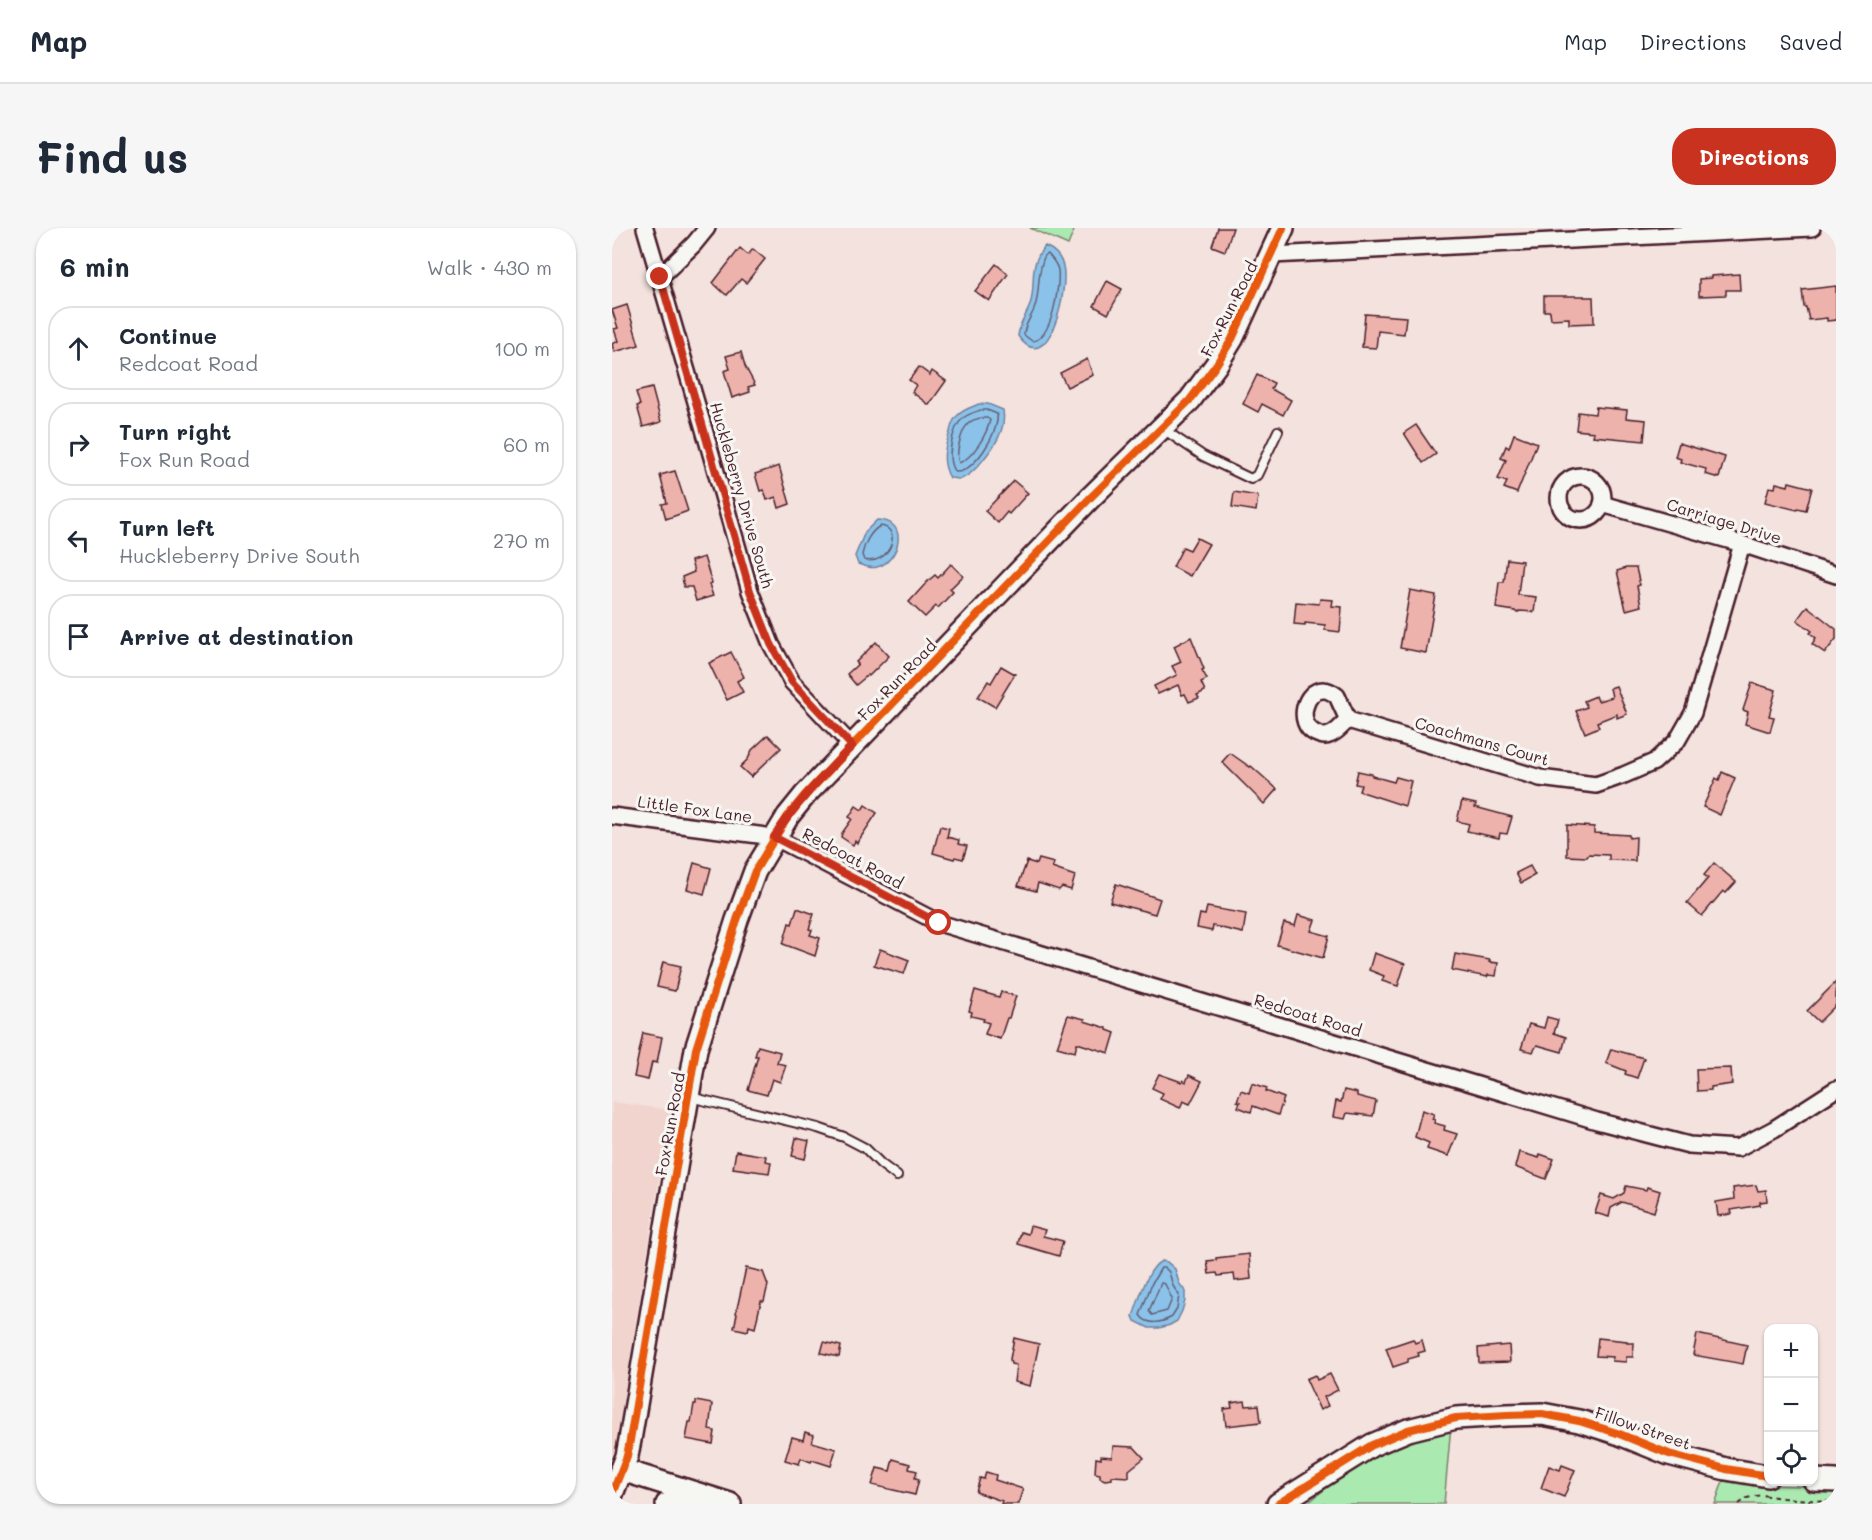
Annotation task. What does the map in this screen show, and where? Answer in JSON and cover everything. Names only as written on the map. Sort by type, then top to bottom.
[{"type":"street","name":"Huckleberry Drive South","points":[[645,228],[750,591],[771,644],[792,682],[852,746]]},
{"type":"street","points":[[660,277],[707,228]]},
{"type":"street","name":"Fox Run Road","points":[[622,1470],[630,1440],[696,1049],[755,871],[774,837],[805,795],[1091,497],[1190,400],[1232,339],[1283,228]]},
{"type":"street","points":[[1272,255],[1812,228]]},
{"type":"street","name":"Carriage Drive","points":[[1602,504],[1742,544],[1836,575]]},
{"type":"street","name":"Coachmans Court","points":[[1348,720],[1540,778],[1596,784],[1654,762],[1677,741],[1693,713],[1742,544]]},
{"type":"street","name":"Little Fox Lane","points":[[612,816],[774,837]]},
{"type":"street","name":"Redcoat Road","points":[[774,837],[939,923],[1597,1121],[1689,1145],[1738,1148],[1774,1129],[1836,1089]]},
{"type":"street","name":"Fillow Street","points":[[1278,1504],[1372,1445],[1408,1430],[1456,1418],[1542,1414],[1579,1421],[1617,1433],[1669,1454],[1764,1475]]},
{"type":"street","points":[[612,1494],[622,1470],[729,1504]]},
{"type":"street","points":[[1818,1480],[1836,1481]]},
{"type":"street","points":[[667,1504],[706,1497]]},
{"type":"lane","points":[[1162,428],[1203,456],[1251,479],[1257,475],[1278,431]]},
{"type":"lane","points":[[688,1096],[818,1128],[844,1137],[865,1148],[897,1176]]},
{"type":"path","points":[[1739,1504],[1747,1498],[1761,1495],[1836,1502]]},
{"type":"shaded area","points":[[612,1102],[670,1110],[616,1445],[612,1457]]},
{"type":"green space","points":[[1030,228],[1075,228],[1068,245]]},
{"type":"green space","points":[[1451,1425],[1444,1504],[1307,1504],[1337,1479],[1360,1465],[1385,1452]]},
{"type":"green space","points":[[1723,1481],[1764,1486],[1836,1487],[1836,1504],[1715,1504]]},
{"type":"water","points":[[1045,246],[1057,254],[1062,263],[1063,292],[1060,309],[1047,339],[1039,347],[1029,347],[1018,336],[1032,297],[1036,261]]},
{"type":"water","points":[[979,404],[988,404],[1003,410],[1001,433],[989,453],[971,474],[960,479],[950,478],[945,466],[944,455],[953,423],[960,413]]},
{"type":"water","points":[[877,520],[888,522],[894,527],[898,534],[896,550],[885,564],[877,567],[858,564],[855,556],[865,532]]},
{"type":"water","points":[[1162,1261],[1175,1269],[1179,1283],[1185,1291],[1185,1301],[1177,1321],[1159,1328],[1149,1328],[1135,1321],[1133,1316],[1148,1277]]},
{"type":"building","points":[[1218,228],[1233,228],[1225,251],[1212,246]]},
{"type":"building","points":[[740,248],[748,255],[753,249],[765,259],[746,283],[741,279],[727,295],[713,283]]},
{"type":"building","points":[[996,264],[1008,274],[989,301],[975,291]]},
{"type":"building","points":[[1739,274],[1740,290],[1726,290],[1726,295],[1699,296],[1699,279]]},
{"type":"building","points":[[1107,281],[1122,289],[1108,314],[1094,306]]},
{"type":"building","points":[[1836,286],[1836,320],[1827,321],[1827,318],[1809,320],[1806,307],[1804,307],[1802,290]]},
{"type":"building","points":[[1544,296],[1593,297],[1594,323],[1569,324],[1569,318],[1551,319],[1550,311],[1544,311]]},
{"type":"building","points":[[627,305],[639,345],[614,352],[612,344],[618,341],[614,329],[618,328],[612,310]]},
{"type":"building","points":[[1365,314],[1406,317],[1404,334],[1378,331],[1376,348],[1362,347]]},
{"type":"building","points":[[741,352],[755,385],[748,387],[750,392],[732,398],[724,371],[730,369],[726,356]]},
{"type":"building","points":[[1087,359],[1093,375],[1067,387],[1060,373]]},
{"type":"building","points":[[919,367],[930,375],[932,371],[946,381],[929,405],[912,392],[916,385],[909,380]]},
{"type":"building","points":[[1257,375],[1274,383],[1271,389],[1291,400],[1283,415],[1262,404],[1258,412],[1243,404]]},
{"type":"building","points":[[652,388],[661,422],[643,427],[636,392]]},
{"type":"building","points":[[1596,407],[1627,410],[1626,418],[1646,420],[1644,441],[1593,436],[1594,432],[1576,430],[1578,412],[1595,414]]},
{"type":"building","points":[[1416,425],[1436,454],[1423,463],[1404,433]]},
{"type":"building","points":[[1514,434],[1537,443],[1517,493],[1504,488],[1507,482],[1498,479],[1506,460],[1501,458],[1506,446],[1509,448]]},
{"type":"building","points":[[1679,443],[1725,457],[1719,478],[1705,474],[1706,469],[1680,462],[1681,459],[1675,457]]},
{"type":"building","points":[[779,466],[790,504],[779,508],[776,497],[767,500],[764,490],[760,491],[755,474]]},
{"type":"building","points":[[675,471],[688,511],[666,519],[662,504],[667,503],[660,475]]},
{"type":"building","points":[[1014,481],[1028,493],[998,523],[985,511]]},
{"type":"building","points":[[1789,482],[1812,488],[1806,510],[1765,502],[1769,487],[1775,488],[1776,483],[1788,486]]},
{"type":"building","points":[[1234,492],[1258,496],[1256,511],[1232,507]]},
{"type":"building","points":[[1197,538],[1209,544],[1190,576],[1173,567],[1183,547],[1190,550]]},
{"type":"building","points":[[704,557],[712,583],[709,584],[713,596],[696,601],[692,587],[684,587],[682,577],[694,572],[691,561]]},
{"type":"building","points":[[1507,559],[1522,561],[1518,595],[1536,597],[1534,612],[1520,611],[1517,613],[1496,608],[1499,582],[1504,582]]},
{"type":"building","points":[[951,564],[963,576],[950,589],[953,592],[938,608],[936,606],[925,617],[909,602],[928,581],[935,575],[938,578]]},
{"type":"building","points":[[1636,568],[1641,606],[1626,610],[1617,571]]},
{"type":"building","points":[[1410,590],[1436,595],[1426,653],[1400,648]]},
{"type":"building","points":[[1320,599],[1333,600],[1332,606],[1342,607],[1340,632],[1325,630],[1325,625],[1294,624],[1296,602],[1319,604]]},
{"type":"building","points":[[1807,606],[1836,629],[1836,639],[1825,653],[1812,644],[1816,638],[1810,633],[1812,631],[1797,620]]},
{"type":"building","points":[[1191,637],[1207,679],[1201,682],[1205,691],[1197,695],[1199,698],[1189,702],[1185,694],[1182,695],[1178,685],[1158,694],[1154,686],[1177,675],[1172,666],[1181,662],[1174,646]]},
{"type":"building","points":[[876,642],[889,656],[869,676],[856,685],[847,674]]},
{"type":"building","points":[[731,652],[744,677],[737,681],[743,692],[727,700],[709,663]]},
{"type":"building","points":[[1001,666],[1015,674],[995,707],[978,697],[988,681],[991,683]]},
{"type":"building","points":[[1752,683],[1776,690],[1769,716],[1774,717],[1770,732],[1745,724],[1748,712],[1743,710]]},
{"type":"building","points":[[1616,686],[1627,714],[1617,718],[1617,714],[1597,722],[1599,727],[1585,733],[1576,711],[1587,707],[1584,701],[1596,696],[1598,701],[1612,697],[1610,688]]},
{"type":"building","points":[[768,735],[781,748],[751,777],[740,767],[748,759],[752,750]]},
{"type":"building","points":[[1230,753],[1251,766],[1277,789],[1264,804],[1222,762]]},
{"type":"building","points":[[1358,771],[1394,782],[1396,777],[1411,781],[1405,806],[1359,791],[1361,785],[1355,784]]},
{"type":"building","points":[[1722,772],[1735,778],[1720,815],[1703,807],[1716,778],[1719,780]]},
{"type":"building","points":[[1462,801],[1512,817],[1507,834],[1500,833],[1499,838],[1467,831],[1469,824],[1457,821]]},
{"type":"building","points":[[865,805],[877,813],[857,843],[855,841],[853,845],[841,837],[842,833],[852,819],[849,817],[856,806],[862,810]]},
{"type":"building","points":[[1567,825],[1594,827],[1594,833],[1636,837],[1635,861],[1609,860],[1609,855],[1567,856]]},
{"type":"building","points":[[940,826],[949,828],[947,837],[959,840],[958,844],[967,846],[963,859],[933,853]]},
{"type":"building","points":[[1039,859],[1054,863],[1052,868],[1075,876],[1071,890],[1062,887],[1059,890],[1038,883],[1036,891],[1018,886],[1027,861],[1037,864]]},
{"type":"building","points":[[694,863],[711,868],[704,894],[687,889]]},
{"type":"building","points":[[1714,863],[1736,882],[1726,893],[1723,891],[1702,916],[1687,903],[1708,878],[1704,875]]},
{"type":"building","points":[[1530,866],[1535,875],[1521,883],[1516,873]]},
{"type":"building","points":[[1116,884],[1160,899],[1155,914],[1110,902]]},
{"type":"building","points":[[1207,907],[1246,914],[1243,933],[1213,926],[1212,931],[1197,928],[1200,914],[1205,915]]},
{"type":"building","points":[[797,908],[814,914],[809,929],[812,930],[810,935],[820,938],[815,956],[783,944],[789,923],[792,924]]},
{"type":"building","points":[[1298,915],[1315,920],[1311,931],[1329,936],[1323,958],[1277,945],[1284,923],[1295,926]]},
{"type":"building","points":[[880,949],[909,960],[904,974],[874,965]]},
{"type":"building","points":[[1374,953],[1405,964],[1398,986],[1382,981],[1384,976],[1369,970]]},
{"type":"building","points":[[1455,954],[1498,963],[1496,976],[1488,975],[1487,977],[1452,970]]},
{"type":"building","points":[[663,962],[681,966],[675,991],[657,987]]},
{"type":"building","points":[[1836,982],[1836,1005],[1819,1022],[1807,1011]]},
{"type":"building","points":[[975,990],[999,997],[1001,992],[1016,996],[1000,1039],[985,1034],[989,1023],[983,1021],[984,1019],[971,1016],[972,1012],[969,1011]]},
{"type":"building","points":[[1068,1015],[1085,1019],[1084,1021],[1115,1033],[1109,1053],[1077,1043],[1075,1052],[1057,1047]]},
{"type":"building","points":[[1547,1017],[1558,1020],[1554,1033],[1566,1037],[1562,1052],[1537,1045],[1533,1052],[1521,1049],[1529,1024],[1544,1028]]},
{"type":"building","points":[[643,1033],[662,1037],[657,1063],[652,1062],[648,1080],[634,1077]]},
{"type":"building","points":[[758,1046],[780,1052],[777,1063],[786,1065],[780,1082],[772,1079],[767,1095],[748,1090],[758,1056],[755,1056]]},
{"type":"building","points":[[1611,1049],[1644,1058],[1637,1078],[1606,1063]]},
{"type":"building","points":[[1731,1068],[1732,1084],[1697,1091],[1696,1069]]},
{"type":"building","points":[[1159,1074],[1182,1082],[1183,1080],[1186,1082],[1189,1075],[1202,1081],[1190,1104],[1183,1101],[1180,1108],[1160,1099],[1163,1093],[1152,1088]]},
{"type":"building","points":[[1252,1083],[1267,1088],[1266,1091],[1284,1098],[1278,1115],[1253,1106],[1251,1112],[1238,1107],[1240,1102],[1237,1101],[1241,1090],[1249,1093]]},
{"type":"building","points":[[1344,1090],[1376,1101],[1373,1116],[1347,1113],[1345,1119],[1333,1117],[1336,1101],[1341,1102]]},
{"type":"building","points":[[1422,1110],[1434,1114],[1432,1119],[1435,1120],[1434,1123],[1445,1126],[1444,1130],[1457,1134],[1448,1156],[1427,1149],[1429,1143],[1415,1137]]},
{"type":"building","points":[[796,1138],[809,1141],[805,1159],[792,1156]]},
{"type":"building","points":[[736,1151],[766,1156],[765,1161],[771,1162],[769,1173],[733,1168]]},
{"type":"building","points":[[1519,1152],[1539,1158],[1540,1154],[1554,1159],[1546,1179],[1515,1167]]},
{"type":"building","points":[[1756,1185],[1758,1191],[1766,1190],[1767,1201],[1760,1202],[1760,1205],[1731,1210],[1732,1214],[1718,1216],[1716,1202],[1734,1199],[1733,1188]]},
{"type":"building","points":[[1626,1186],[1646,1190],[1647,1187],[1660,1191],[1654,1212],[1622,1202],[1611,1208],[1609,1217],[1595,1213],[1601,1195],[1614,1199],[1624,1193]]},
{"type":"building","points":[[1030,1226],[1045,1230],[1043,1236],[1063,1241],[1059,1256],[1018,1244],[1021,1232],[1028,1234]]},
{"type":"building","points":[[1249,1254],[1251,1279],[1235,1281],[1234,1274],[1218,1276],[1217,1273],[1209,1274],[1207,1261]]},
{"type":"building","points":[[746,1268],[763,1272],[768,1285],[764,1301],[761,1301],[755,1328],[749,1326],[748,1331],[734,1328]]},
{"type":"building","points":[[1697,1334],[1747,1345],[1743,1364],[1693,1355]]},
{"type":"building","points":[[1014,1338],[1039,1344],[1030,1386],[1014,1382],[1016,1365],[1011,1364],[1010,1359]]},
{"type":"building","points":[[1598,1338],[1634,1343],[1633,1357],[1626,1357],[1626,1362],[1612,1361],[1613,1357],[1596,1356]]},
{"type":"building","points":[[1413,1339],[1415,1343],[1422,1340],[1425,1351],[1418,1353],[1419,1356],[1408,1359],[1408,1362],[1393,1367],[1386,1348]]},
{"type":"building","points":[[824,1342],[841,1346],[839,1357],[821,1353]]},
{"type":"building","points":[[1509,1345],[1510,1362],[1479,1363],[1478,1348]]},
{"type":"building","points":[[1330,1374],[1338,1390],[1324,1397],[1328,1406],[1320,1410],[1306,1379],[1315,1375],[1317,1380]]},
{"type":"building","points":[[696,1401],[712,1404],[709,1430],[715,1431],[713,1444],[686,1439]]},
{"type":"building","points":[[1245,1401],[1246,1406],[1259,1405],[1261,1422],[1226,1426],[1224,1409],[1232,1408],[1231,1403]]},
{"type":"building","points":[[805,1432],[814,1435],[812,1442],[836,1449],[831,1466],[801,1458],[799,1464],[785,1460],[792,1437],[803,1440]]},
{"type":"building","points":[[1113,1446],[1134,1447],[1144,1458],[1129,1470],[1129,1477],[1112,1476],[1112,1479],[1105,1480],[1100,1478],[1100,1474],[1095,1473],[1096,1458],[1112,1457]]},
{"type":"building","points":[[893,1459],[910,1464],[909,1469],[917,1471],[915,1478],[919,1479],[915,1495],[872,1485],[877,1468],[890,1471]]},
{"type":"building","points":[[1562,1465],[1575,1470],[1564,1497],[1541,1488],[1549,1466],[1560,1470]]},
{"type":"building","points":[[986,1472],[996,1475],[995,1480],[1023,1489],[1018,1504],[1001,1504],[1002,1501],[976,1492],[980,1478],[984,1479]]},
{"type":"cycle path","points":[[612,1494],[627,1456],[696,1049],[755,871],[788,816],[805,795],[1091,497],[1190,400],[1232,339],[1283,228]]},
{"type":"cycle path","points":[[1278,1504],[1372,1445],[1408,1430],[1456,1418],[1542,1414],[1579,1421],[1617,1433],[1669,1454],[1726,1469],[1764,1475]]},
{"type":"route","points":[[660,277],[750,591],[771,644],[792,682],[852,746],[805,795],[774,837],[939,923]]}]
